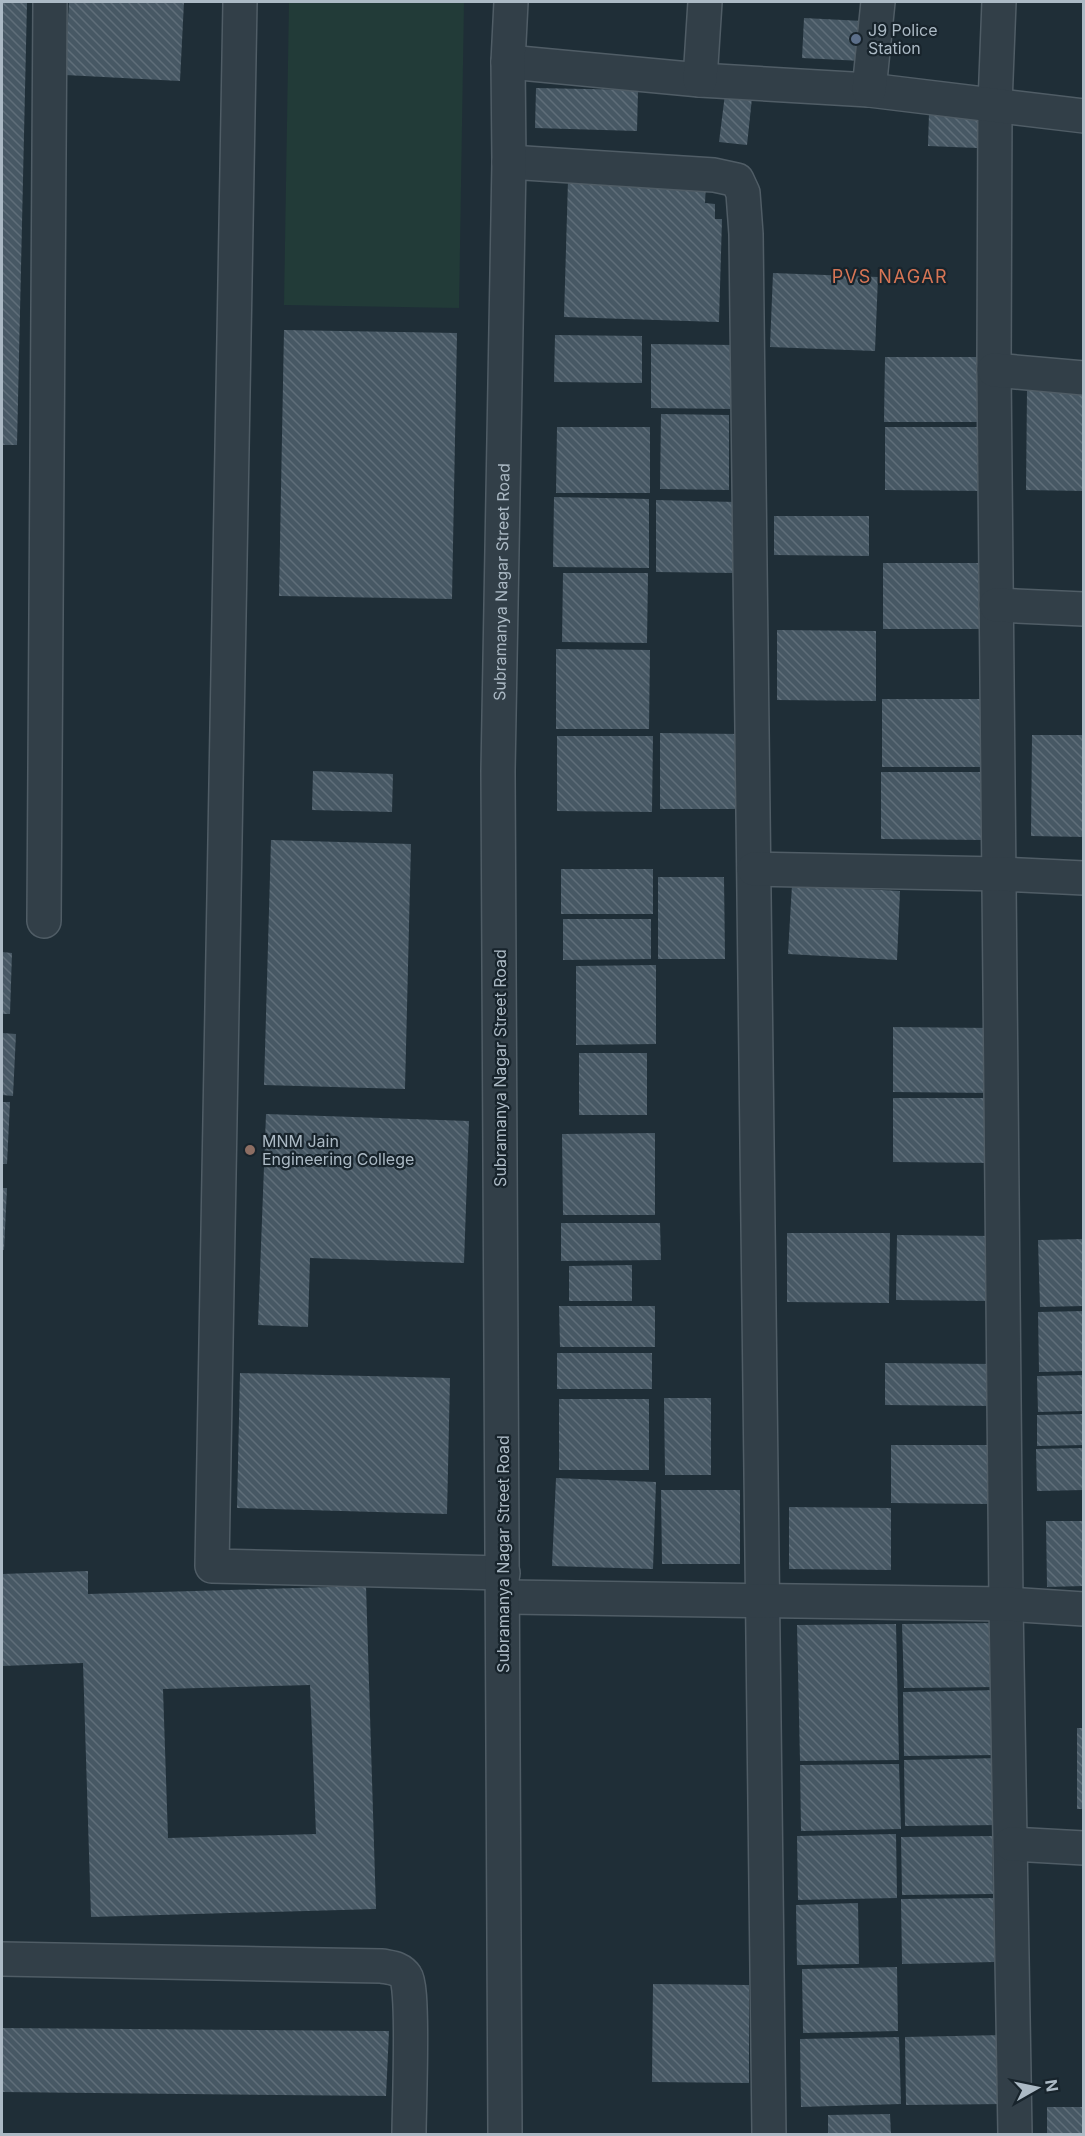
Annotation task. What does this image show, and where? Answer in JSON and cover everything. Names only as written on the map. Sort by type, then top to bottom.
[{"type":"street","points":[[44,921],[50,2]]},
{"type":"street","points":[[240,2],[212,1566],[763,1600],[1006,1604],[1083,1609]]},
{"type":"street","name":"Subramanya Nagar Street Road","points":[[505,2134],[498,771],[510,162],[508,62],[511,2]]},
{"type":"street","points":[[700,80],[705,2]]},
{"type":"street","points":[[869,90],[878,2]]},
{"type":"street","points":[[999,2],[995,104],[994,370],[1006,1604],[1015,2134]]},
{"type":"street","points":[[508,62],[700,80],[869,90],[1083,116]]},
{"type":"street","points":[[510,162],[714,175],[737,180],[743,193],[746,234],[751,593],[769,2134]]},
{"type":"street","points":[[994,370],[1083,378]]},
{"type":"street","points":[[996,605],[1083,609]]},
{"type":"street","points":[[753,869],[1083,878]]},
{"type":"street","points":[[1011,1844],[1083,1848]]},
{"type":"street","points":[[2,1959],[382,1966],[399,1969],[408,1978],[410,2003],[409,2134]]},
{"type":"green space","points":[[289,2],[464,2],[459,308],[284,305]]},
{"type":"building","points":[[2,2],[27,2],[17,445],[2,445]]},
{"type":"building","points":[[69,2],[184,2],[180,81],[65,75]]},
{"type":"building","points":[[804,18],[863,21],[862,61],[802,58]]},
{"type":"building","points":[[536,88],[638,90],[637,131],[535,128]]},
{"type":"building","points":[[725,94],[752,98],[747,145],[719,142]]},
{"type":"building","points":[[929,113],[980,116],[978,148],[928,146]]},
{"type":"building","points":[[568,180],[706,184],[705,203],[715,204],[715,219],[722,219],[719,322],[564,317]]},
{"type":"building","points":[[773,273],[878,277],[875,351],[770,347]]},
{"type":"building","points":[[284,330],[457,333],[452,599],[279,596]]},
{"type":"building","points":[[555,335],[642,336],[642,383],[554,382]]},
{"type":"building","points":[[651,344],[734,345],[734,409],[651,408]]},
{"type":"building","points":[[885,357],[983,357],[982,422],[884,422]]},
{"type":"building","points":[[1027,390],[1084,391],[1084,491],[1026,490]]},
{"type":"building","points":[[661,414],[729,415],[729,490],[660,489]]},
{"type":"building","points":[[557,427],[650,427],[650,493],[556,493]]},
{"type":"building","points":[[885,427],[984,427],[984,491],[885,490]]},
{"type":"building","points":[[554,497],[649,499],[649,568],[553,567]]},
{"type":"building","points":[[656,500],[736,502],[735,573],[656,572]]},
{"type":"building","points":[[774,516],[869,516],[869,556],[774,555]]},
{"type":"building","points":[[883,563],[986,563],[986,629],[883,629]]},
{"type":"building","points":[[563,573],[648,573],[647,643],[562,642]]},
{"type":"building","points":[[777,630],[876,631],[876,701],[777,700]]},
{"type":"building","points":[[556,649],[650,650],[649,729],[556,729]]},
{"type":"building","points":[[882,699],[985,699],[985,767],[882,767]]},
{"type":"building","points":[[660,733],[740,734],[739,809],[660,809]]},
{"type":"building","points":[[1032,735],[1084,735],[1084,837],[1031,836]]},
{"type":"building","points":[[557,736],[653,736],[652,812],[557,811]]},
{"type":"building","points":[[313,771],[393,774],[392,812],[312,810]]},
{"type":"building","points":[[881,772],[984,772],[984,840],[881,839]]},
{"type":"building","points":[[271,840],[411,844],[405,1089],[264,1085]]},
{"type":"building","points":[[561,869],[653,869],[653,914],[561,914]]},
{"type":"building","points":[[658,877],[724,877],[725,959],[658,959]]},
{"type":"building","points":[[792,885],[900,891],[897,960],[788,954]]},
{"type":"building","points":[[563,919],[651,919],[651,959],[563,960]]},
{"type":"building","points":[[2,952],[12,953],[10,1014],[2,1014]]},
{"type":"building","points":[[656,965],[656,1044],[576,1045],[576,966]]},
{"type":"building","points":[[893,1027],[992,1028],[991,1093],[893,1092]]},
{"type":"building","points":[[2,1033],[16,1034],[13,1096],[2,1095]]},
{"type":"building","points":[[579,1053],[647,1053],[647,1115],[579,1115]]},
{"type":"building","points":[[893,1098],[992,1098],[992,1163],[893,1162]]},
{"type":"building","points":[[2,1102],[10,1102],[7,1164],[2,1164]]},
{"type":"building","points":[[266,1114],[469,1121],[464,1263],[310,1258],[308,1327],[258,1325]]},
{"type":"building","points":[[655,1133],[655,1215],[563,1215],[562,1134]]},
{"type":"building","points":[[2,1188],[7,1188],[4,1250],[2,1250]]},
{"type":"building","points":[[561,1223],[660,1223],[661,1260],[561,1261]]},
{"type":"building","points":[[787,1233],[890,1233],[889,1303],[787,1302]]},
{"type":"building","points":[[897,1235],[992,1236],[991,1301],[896,1300]]},
{"type":"building","points":[[1084,1239],[1084,1306],[1040,1307],[1038,1240]]},
{"type":"building","points":[[632,1265],[632,1301],[569,1301],[569,1266]]},
{"type":"building","points":[[559,1306],[655,1306],[655,1347],[560,1347]]},
{"type":"building","points":[[1084,1311],[1084,1371],[1039,1372],[1038,1312]]},
{"type":"building","points":[[557,1353],[652,1353],[652,1389],[557,1389]]},
{"type":"building","points":[[885,1363],[996,1364],[996,1406],[885,1405]]},
{"type":"building","points":[[240,1373],[450,1378],[447,1514],[237,1508]]},
{"type":"building","points":[[1084,1375],[1084,1411],[1038,1412],[1037,1376]]},
{"type":"building","points":[[664,1398],[711,1398],[711,1475],[665,1475]]},
{"type":"building","points":[[559,1399],[649,1399],[649,1470],[559,1470]]},
{"type":"building","points":[[1084,1414],[1084,1445],[1037,1446],[1037,1415]]},
{"type":"building","points":[[891,1445],[988,1445],[988,1504],[891,1503]]},
{"type":"building","points":[[1084,1448],[1084,1490],[1037,1491],[1036,1449]]},
{"type":"building","points":[[556,1478],[656,1482],[653,1569],[552,1566]]},
{"type":"building","points":[[661,1490],[740,1490],[740,1564],[662,1564]]},
{"type":"building","points":[[789,1507],[891,1508],[891,1570],[789,1569]]},
{"type":"building","points":[[1046,1521],[1084,1521],[1084,1586],[1047,1587]]},
{"type":"building","points":[[88,1571],[88,1594],[366,1586],[376,1909],[91,1917],[83,1663],[2,1666],[2,1574]],"holes":[[[310,1685],[316,1834],[168,1838],[163,1689]]]},
{"type":"building","points":[[996,1623],[997,1687],[904,1688],[902,1624]]},
{"type":"building","points":[[896,1624],[899,1760],[800,1761],[797,1625]]},
{"type":"building","points":[[998,1690],[999,1755],[904,1756],[903,1692]]},
{"type":"building","points":[[1077,1728],[1084,1728],[1084,1809],[1077,1809]]},
{"type":"building","points":[[1000,1758],[1001,1825],[905,1826],[904,1760]]},
{"type":"building","points":[[899,1764],[901,1829],[801,1831],[800,1765]]},
{"type":"building","points":[[896,1834],[897,1898],[798,1900],[797,1836]]},
{"type":"building","points":[[992,1836],[993,1894],[902,1895],[901,1837]]},
{"type":"building","points":[[993,1898],[995,1962],[902,1964],[901,1899]]},
{"type":"building","points":[[858,1903],[859,1964],[797,1965],[796,1905]]},
{"type":"building","points":[[897,1967],[898,2031],[803,2033],[802,1969]]},
{"type":"building","points":[[653,1984],[749,1985],[749,2083],[652,2082]]},
{"type":"building","points":[[2,2028],[389,2031],[386,2096],[2,2092]]},
{"type":"building","points":[[1003,2035],[1004,2104],[906,2105],[905,2037]]},
{"type":"building","points":[[899,2037],[901,2104],[801,2107],[800,2039]]},
{"type":"building","points":[[1047,2107],[1084,2107],[1084,2134],[1047,2134]]},
{"type":"building","points":[[890,2114],[891,2134],[828,2134],[828,2115]]},
{"type":"place","name":"J9 Police Station","points":[[856,39]]},
{"type":"place","name":"MNM Jain Engineering College","points":[[250,1150]]},
{"type":"district","name":"PVS NAGAR","points":[[890,276]]}]
